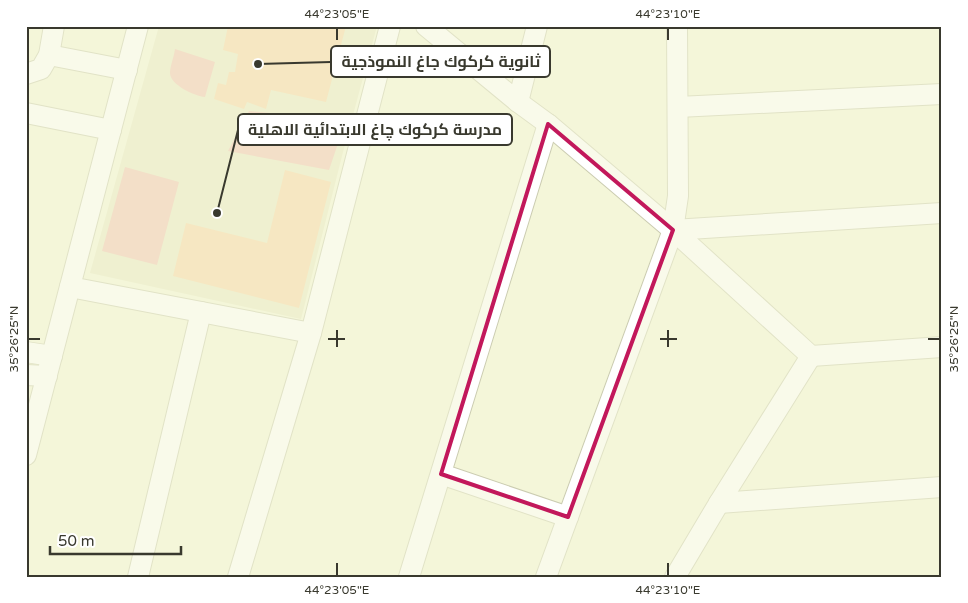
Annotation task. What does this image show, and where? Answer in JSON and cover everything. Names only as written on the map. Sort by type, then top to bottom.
[{"type":"street","points":[[26,74],[41,69],[49,55],[54,26]]},
{"type":"street","points":[[26,454],[138,26]]},
{"type":"street","points":[[238,577],[311,333],[390,26]]},
{"type":"street","points":[[426,26],[518,102],[548,124],[673,230],[811,356],[942,347]]},
{"type":"street","points":[[518,102],[538,26]]},
{"type":"street","points":[[546,577],[673,230],[678,196],[676,26]]},
{"type":"street","points":[[49,55],[127,70]]},
{"type":"street","points":[[678,107],[942,94]]},
{"type":"street","points":[[26,113],[111,130]]},
{"type":"street","points":[[409,577],[548,124]]},
{"type":"street","points":[[673,230],[942,213]]},
{"type":"street","points":[[70,287],[311,333]]},
{"type":"street","points":[[138,577],[201,312]]},
{"type":"street","points":[[26,352],[52,356]]},
{"type":"street","points":[[675,577],[718,503],[811,356]]},
{"type":"street","points":[[26,375],[47,376]]},
{"type":"street","points":[[440,474],[568,517]]},
{"type":"street","points":[[718,503],[942,487]]},
{"type":"highlighted area","points":[[548,124],[673,230],[568,517],[441,474]]},
{"type":"shaded area","points":[[159,26],[377,26],[301,319],[90,273]]},
{"type":"shaded area","points":[[175,49],[215,62],[205,97],[195,95],[174,82],[170,70]]},
{"type":"shaded area","points":[[249,111],[346,120],[329,170],[228,151]]},
{"type":"shaded area","points":[[125,167],[179,182],[157,265],[102,251]]},
{"type":"building","points":[[228,26],[346,26],[326,102],[271,90],[266,109],[247,102],[244,109],[214,99],[218,83],[226,85],[229,72],[235,72],[238,54],[223,50]]},
{"type":"building","points":[[285,170],[331,182],[299,308],[173,276],[186,223],[267,243]]},
{"type":"building","points":[[26,278],[28,281],[28,292],[26,292]]},
{"type":"place","name":"ثانوية كركوك جاغ النموذجية","points":[[258,64]]},
{"type":"place","name":"مدرسة كركوك چاغ الابتدائية الاهلية","points":[[217,213]]}]
